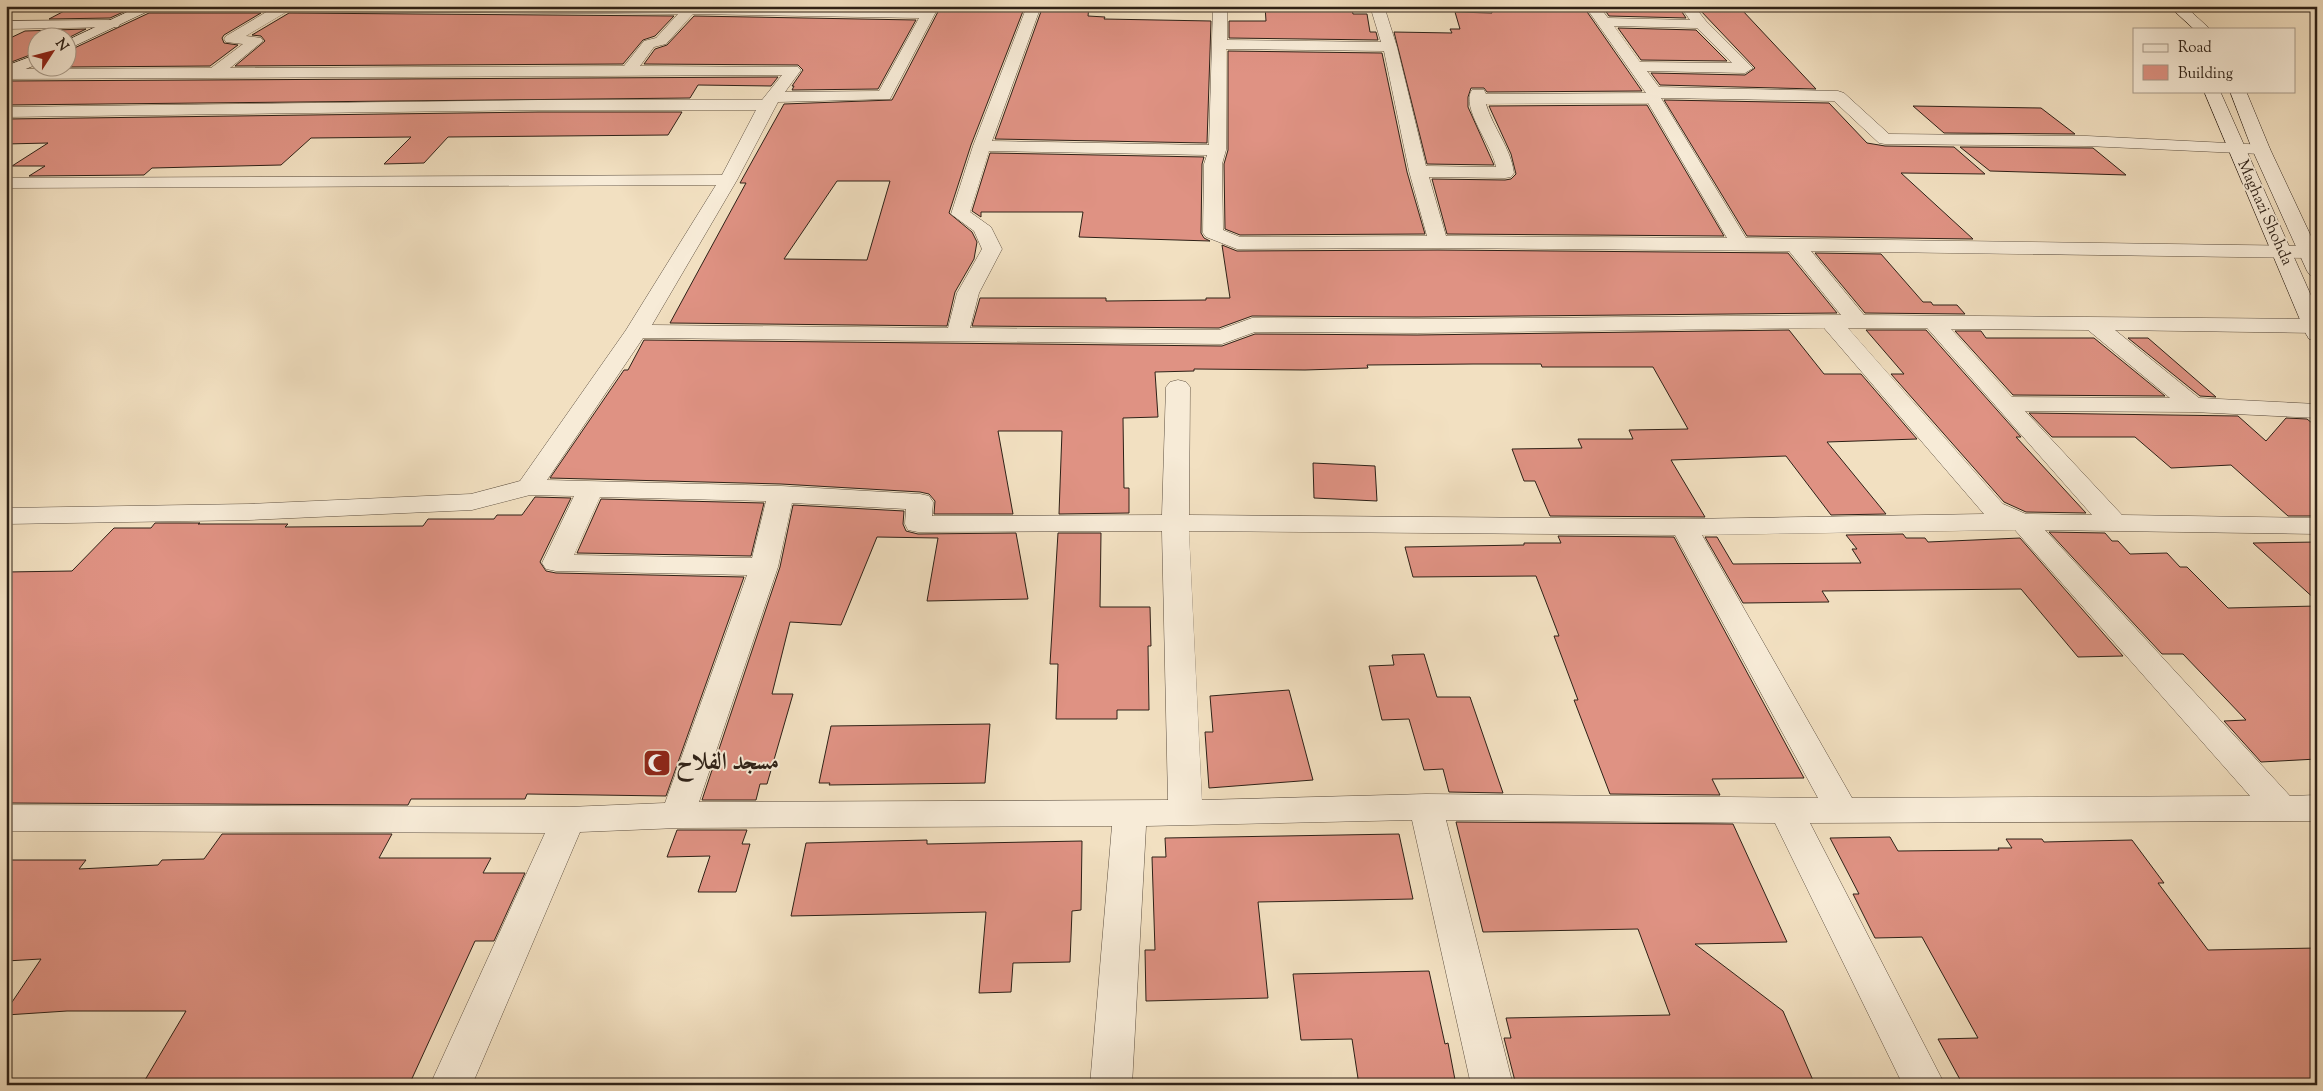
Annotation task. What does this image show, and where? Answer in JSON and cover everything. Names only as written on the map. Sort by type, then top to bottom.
[{"type":"street","points":[[6,112],[539,105],[645,93],[769,101],[884,96],[930,10],[152,6],[78,40]]},
{"type":"street","points":[[957,335],[968,293],[992,249],[989,236],[979,224],[960,214],[982,146],[1034,6]]},
{"type":"street","points":[[1220,6],[1216,150],[1213,164],[1213,233],[1238,243],[1740,244],[2309,252]]},
{"type":"street","points":[[1377,6],[1390,46],[1418,171],[1438,242]]},
{"type":"street","points":[[1592,6],[1653,96],[1740,244]]},
{"type":"street","points":[[1633,66],[1745,68],[1701,24],[1687,6]]},
{"type":"street","points":[[2303,6],[2317,7]]},
{"type":"street","points":[[216,72],[256,41],[231,39],[284,7]]},
{"type":"street","points":[[2170,9],[2182,28]]},
{"type":"street","points":[[2170,9],[2201,28]]},
{"type":"street","points":[[630,70],[649,44],[661,41],[689,10]]},
{"type":"street","points":[[1604,22],[1701,24]]},
{"type":"street","points":[[6,25],[112,24]]},
{"type":"street","points":[[1218,44],[1390,46]]},
{"type":"street","points":[[6,73],[28,63]]},
{"type":"street","points":[[645,93],[660,70]]},
{"type":"street","points":[[6,73],[793,70],[769,101],[728,180],[637,331],[528,487]]},
{"type":"street","points":[[539,105],[567,71]]},
{"type":"street","name":"Maghazi Shohda","points":[[2212,92],[2235,148],[2316,328]]},
{"type":"street","name":"Maghazi Shohda","points":[[2238,92],[2260,148],[2317,271]]},
{"type":"street","points":[[1418,171],[1505,172],[1506,170],[1488,130],[1478,96],[1838,96],[1885,140],[2087,141],[2260,148]]},
{"type":"street","points":[[982,146],[1216,150]]},
{"type":"street","points":[[6,183],[728,180]]},
{"type":"street","points":[[1795,245],[1858,321]]},
{"type":"street","points":[[637,331],[1222,337],[1252,325],[1417,326],[1830,321],[2093,323],[2316,328]]},
{"type":"street","points":[[1830,321],[1994,510],[2022,522],[2281,808]]},
{"type":"street","points":[[1932,321],[2114,523]]},
{"type":"street","points":[[2093,323],[2192,406]]},
{"type":"street","points":[[1178,388],[1175,523],[1185,813]]},
{"type":"street","points":[[2005,404],[2192,406],[2317,411]]},
{"type":"street","points":[[6,516],[249,512],[462,503],[528,487],[781,494],[920,502],[918,524],[1175,523],[1684,527],[2022,522],[2317,526]]},
{"type":"street","points":[[590,489],[556,563],[764,567]]},
{"type":"street","points":[[678,815],[764,567],[781,494]]},
{"type":"street","points":[[1684,527],[1842,811]]},
{"type":"street","points":[[6,818],[568,820],[678,815],[1185,813],[1426,807],[1842,811],[2317,808]]},
{"type":"street","points":[[1426,807],[1492,1085]]},
{"type":"street","points":[[1786,810],[1924,1085]]},
{"type":"street","points":[[1111,1085],[1130,812]]},
{"type":"street","points":[[451,1085],[568,820]]},
{"type":"building","points":[[941,6],[1025,6],[971,145],[949,213],[972,232],[977,242],[974,259],[955,292],[947,326],[670,323],[746,183],[740,183],[784,104],[892,100]],"holes":[[[837,181],[890,181],[867,260],[784,259]]]},
{"type":"building","points":[[1043,6],[1089,6],[1088,16],[1105,17],[1104,19],[1211,21],[1207,143],[995,139]]},
{"type":"building","points":[[1265,6],[1351,6],[1353,14],[1367,14],[1370,32],[1376,32],[1378,40],[1229,38],[1229,21],[1266,21]]},
{"type":"building","points":[[1491,6],[1583,6],[1642,91],[1487,92],[1484,88],[1471,88],[1468,97],[1468,107],[1494,165],[1427,164],[1394,32],[1452,33],[1450,29],[1460,29],[1455,12],[1492,13]]},
{"type":"building","points":[[1602,6],[1678,6],[1686,18],[1609,16]]},
{"type":"building","points":[[68,9],[130,9],[110,18],[49,19]]},
{"type":"building","points":[[1699,9],[1742,10],[1816,89],[1660,85],[1651,73],[1745,75],[1755,68]]},
{"type":"building","points":[[149,13],[261,13],[224,35],[222,38],[224,43],[238,45],[210,66],[78,67],[78,46]]},
{"type":"building","points":[[289,13],[674,16],[655,36],[643,40],[623,64],[235,66],[265,41],[261,36],[252,35]]},
{"type":"building","points":[[694,16],[916,20],[878,89],[792,90],[794,86],[792,86],[803,70],[798,65],[644,64],[655,49],[667,45]]},
{"type":"building","points":[[1618,28],[1696,30],[1727,61],[1641,60]]},
{"type":"building","points":[[28,31],[28,56],[6,64],[6,40]]},
{"type":"building","points":[[1228,51],[1382,53],[1407,172],[1425,234],[1240,235],[1225,229],[1224,164],[1228,150]]},
{"type":"building","points":[[778,77],[771,86],[698,85],[690,98],[6,105],[6,81]]},
{"type":"building","points":[[1664,100],[1829,103],[1867,143],[1885,146],[1954,147],[1985,174],[1901,173],[1973,239],[1747,236]]},
{"type":"building","points":[[1647,105],[1724,236],[1447,234],[1432,179],[1505,180],[1511,179],[1516,174],[1511,154],[1489,106]]},
{"type":"building","points":[[1913,106],[2041,108],[2075,134],[1944,133]]},
{"type":"building","points":[[682,112],[668,135],[448,137],[424,163],[384,164],[411,137],[311,138],[281,165],[152,168],[144,175],[29,176],[45,166],[12,166],[48,143],[6,144],[6,119]]},
{"type":"building","points":[[1960,147],[2093,148],[2126,175],[1990,171]]},
{"type":"building","points":[[990,153],[1204,157],[1202,164],[1201,233],[1204,238],[1210,241],[1079,237],[1083,212],[981,212],[981,217],[972,211]]},
{"type":"building","points":[[1222,245],[1237,251],[1438,250],[1788,253],[1837,313],[1417,317],[1252,316],[1219,328],[972,326],[980,298],[1106,298],[1106,301],[1230,298]]},
{"type":"building","points":[[1815,253],[1881,254],[1923,302],[1931,302],[1933,305],[1957,305],[1965,314],[1865,313]]},
{"type":"building","points":[[1789,330],[1824,374],[1861,374],[1917,439],[1827,442],[1886,514],[1831,515],[1786,456],[1671,460],[1705,517],[1550,516],[1535,481],[1524,481],[1512,449],[1582,448],[1578,439],[1633,439],[1629,430],[1688,429],[1653,367],[1542,367],[1541,364],[1367,365],[1368,368],[1305,370],[1194,369],[1194,371],[1155,372],[1158,417],[1123,418],[1124,488],[1129,488],[1129,513],[1059,514],[1062,431],[998,431],[1013,514],[934,514],[935,501],[929,494],[920,492],[781,484],[550,478],[624,370],[628,370],[644,340],[1222,346],[1255,334],[1417,335]]},
{"type":"building","points":[[1866,330],[1926,330],[2021,437],[2016,437],[2086,513],[2026,512],[2004,502],[1891,374],[1904,374]]},
{"type":"building","points":[[1955,331],[1981,331],[1986,338],[2094,338],[2165,396],[2013,395]]},
{"type":"building","points":[[2128,338],[2148,338],[2216,397],[2200,396]]},
{"type":"building","points":[[2029,413],[2238,416],[2266,441],[2286,418],[2307,419],[2317,427],[2317,516],[2288,516],[2231,465],[2171,468],[2135,437],[2052,437]]},
{"type":"building","points":[[1313,463],[1375,466],[1377,501],[1314,498]]},
{"type":"building","points":[[535,497],[571,498],[540,562],[546,571],[556,573],[744,577],[666,796],[527,794],[525,799],[411,799],[408,805],[6,803],[6,572],[72,571],[114,528],[151,528],[155,523],[288,524],[285,527],[423,526],[428,519],[494,519],[497,515],[522,515]]},
{"type":"building","points":[[601,499],[764,503],[751,556],[577,553]]},
{"type":"building","points":[[793,505],[904,511],[903,524],[906,531],[918,534],[1016,533],[1028,599],[927,601],[938,538],[877,537],[841,625],[790,622],[772,694],[793,694],[767,784],[760,784],[756,800],[702,800],[780,567]]},
{"type":"building","points":[[2049,532],[2105,533],[2112,541],[2118,541],[2130,554],[2167,553],[2180,567],[2187,567],[2228,608],[2317,606],[2317,759],[2261,762],[2224,721],[2246,720],[2183,654],[2162,654]]},
{"type":"building","points":[[1058,533],[1101,533],[1100,607],[1150,607],[1151,646],[1148,646],[1149,710],[1117,710],[1117,719],[1056,719],[1058,664],[1050,664]]},
{"type":"building","points":[[1903,534],[1906,538],[1925,538],[1928,542],[2020,538],[2123,656],[2078,657],[2021,589],[1822,591],[1829,602],[1743,603],[1705,537],[1717,537],[1733,564],[1861,563],[1852,549],[1857,549],[1846,535]]},
{"type":"building","points":[[1558,536],[1674,537],[1804,778],[1712,779],[1720,795],[1610,794],[1574,700],[1578,700],[1554,636],[1559,636],[1536,576],[1413,577],[1405,547],[1561,543]]},
{"type":"building","points":[[2317,542],[2317,601],[2253,543]]},
{"type":"building","points":[[1424,654],[1437,697],[1470,697],[1503,793],[1449,792],[1443,769],[1424,770],[1409,719],[1382,720],[1369,666],[1394,665],[1392,655]]},
{"type":"building","points":[[1289,690],[1313,780],[1209,788],[1205,732],[1213,732],[1210,696]]},
{"type":"building","points":[[990,724],[985,783],[829,785],[830,783],[819,783],[831,726]]},
{"type":"building","points":[[1456,822],[1733,824],[1787,942],[1695,944],[1783,1011],[1815,1085],[1516,1085],[1504,1038],[1511,1038],[1506,1018],[1670,1015],[1638,929],[1483,932]]},
{"type":"building","points":[[677,830],[747,830],[742,844],[750,844],[736,892],[698,892],[710,856],[667,857]]},
{"type":"building","points":[[222,834],[392,834],[379,858],[491,858],[483,873],[525,873],[494,941],[475,941],[409,1085],[142,1085],[186,1011],[67,1011],[6,1015],[6,1011],[41,959],[6,961],[6,860],[86,860],[79,869],[158,865],[162,860],[204,859]]},
{"type":"building","points":[[1399,834],[1413,899],[1258,902],[1268,998],[1146,1001],[1145,950],[1155,950],[1152,857],[1166,857],[1165,838]]},
{"type":"building","points":[[1890,837],[1898,851],[1999,850],[1998,848],[2012,848],[2006,839],[2042,839],[2044,842],[2132,840],[2164,883],[2158,883],[2208,950],[2317,948],[2317,1085],[2071,1085],[2070,1083],[1963,1085],[1938,1039],[1978,1038],[1922,937],[1875,938],[1853,894],[1859,894],[1830,838]]},
{"type":"building","points":[[927,840],[927,844],[1082,841],[1081,910],[1072,911],[1070,962],[1013,963],[1011,992],[979,993],[986,912],[791,916],[806,843]]},
{"type":"building","points":[[1429,971],[1445,1044],[1448,1043],[1456,1085],[1359,1085],[1352,1039],[1301,1040],[1293,974]]},
{"type":"place","name":"مسجد الفلاح","points":[[657,763]]}]
